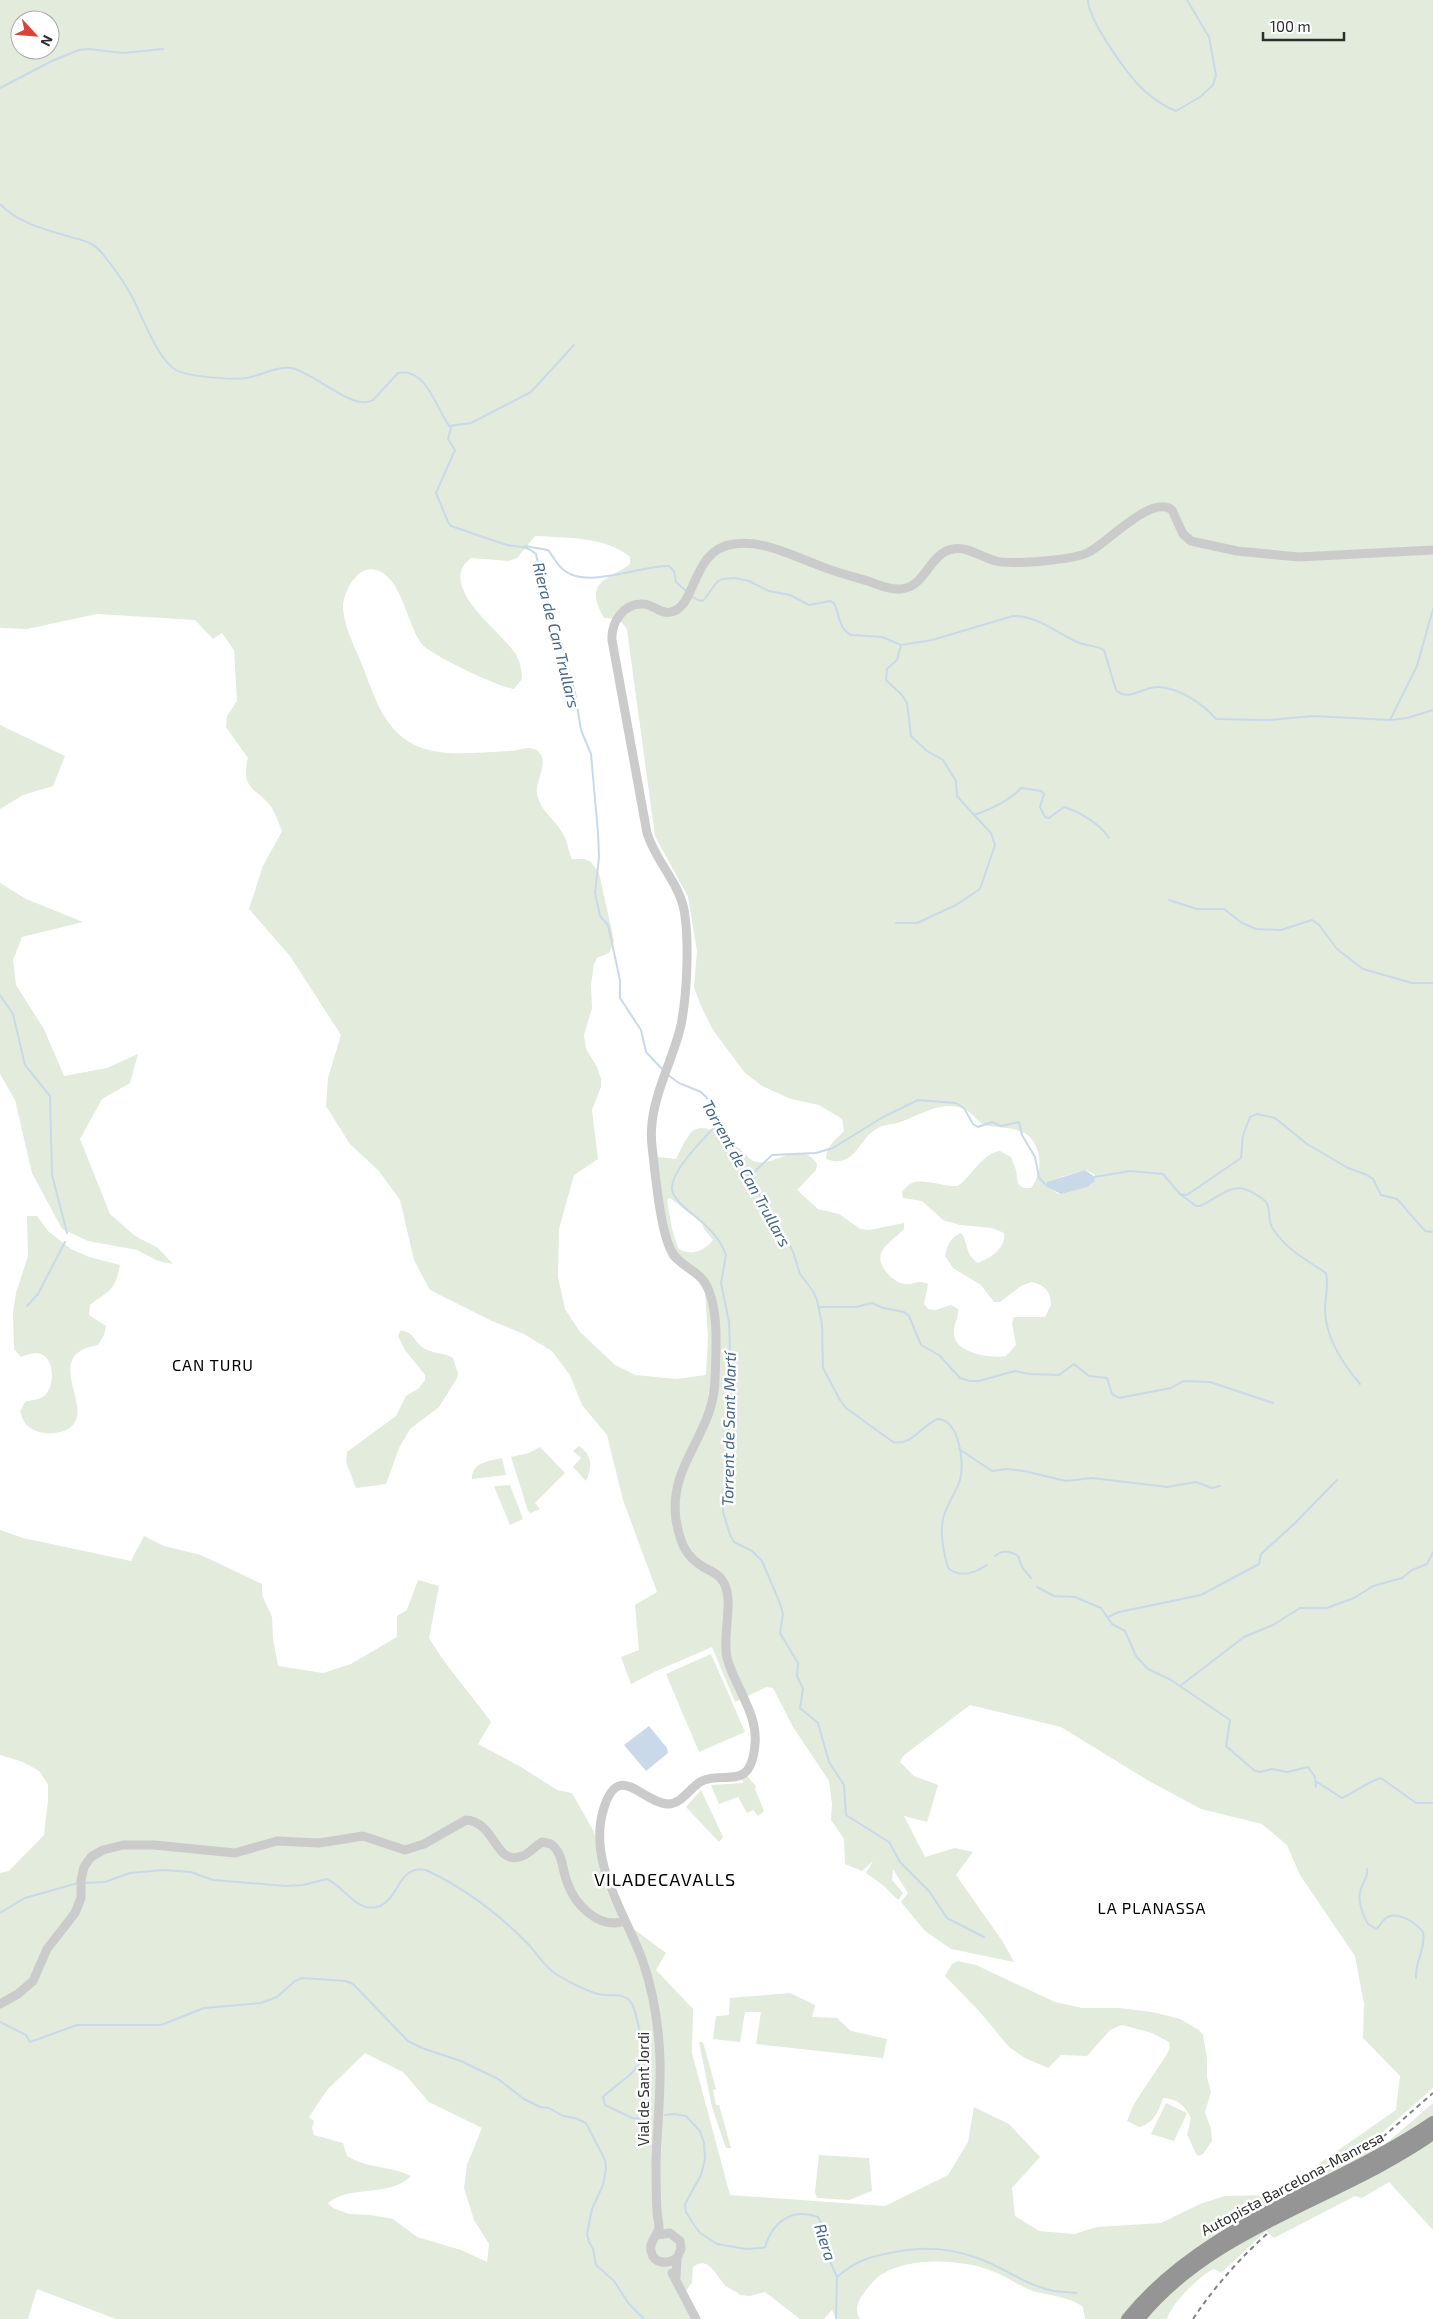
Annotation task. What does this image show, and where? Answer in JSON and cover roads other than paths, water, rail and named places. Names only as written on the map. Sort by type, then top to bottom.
[{"type":"highway","name":"Autopista Barcelona-Manresa","points":[[1127,2319],[1157,2286],[1178,2267],[1212,2244],[1388,2151],[1433,2122]]},
{"type":"highway","name":"Autopista Barcelona-Manresa","points":[[1139,2319],[1177,2282],[1205,2259],[1388,2162],[1433,2134]]},
{"type":"highway","points":[[1145,2319],[1177,2282]]},
{"type":"street","name":"Vial de Sant Jordi","points":[[658,2203],[656,2155],[660,2077],[658,2030],[652,1993],[644,1964],[610,1890],[601,1843],[602,1815],[612,1793],[617,1788],[628,1786],[657,1800],[672,1803],[679,1800],[702,1781],[714,1778],[733,1779],[741,1775],[748,1768],[756,1743],[754,1723],[740,1694],[726,1653],[724,1640],[728,1602],[726,1586],[719,1576],[689,1557],[682,1545],[677,1525],[674,1498],[677,1484],[709,1415],[715,1395],[715,1320],[710,1296],[703,1280],[678,1260],[666,1238],[651,1134],[652,1116],[676,1044],[684,1004],[685,917],[678,892],[656,854],[647,833],[612,634],[619,616],[635,605],[644,604],[667,613],[677,610],[693,585],[704,562],[714,551],[727,545],[744,543],[782,550],[833,571],[894,589],[903,589],[916,583],[939,556],[953,548],[964,549],[999,562],[1083,555],[1099,547],[1148,510],[1160,506],[1172,510],[1183,534],[1191,541],[1237,551],[1299,556],[1433,550]]},
{"type":"street","points":[[0,2004],[18,1994],[33,1981],[47,1949],[70,1921],[80,1898],[82,1874],[88,1861],[103,1850],[123,1845],[154,1845],[235,1853],[277,1841],[319,1843],[363,1836],[405,1850],[424,1844],[466,1820],[474,1820],[481,1824],[500,1851],[508,1856],[522,1856],[542,1842],[551,1844],[558,1851],[570,1889],[584,1908],[605,1923],[616,1924],[625,1921]]},
{"type":"street","points":[[658,2203],[664,2223],[670,2233],[677,2237],[681,2244],[681,2252],[677,2258],[676,2278]]},
{"type":"street","points":[[658,2203],[657,2235],[651,2243],[651,2252],[657,2260],[666,2263],[676,2278],[696,2319]]},
{"type":"street","points":[[657,2235],[670,2233]]},
{"type":"street","points":[[666,2263],[677,2258]]},
{"type":"water","points":[[1085,1170],[1095,1177],[1094,1182],[1087,1187],[1061,1194],[1045,1186],[1047,1182]]},
{"type":"water","points":[[649,1726],[667,1748],[668,1753],[646,1771],[624,1745]]},
{"type":"waterway","points":[[1088,0],[1090,9],[1102,34],[1130,75],[1153,97],[1176,111],[1200,97],[1213,85],[1216,75],[1209,37],[1187,0]]},
{"type":"waterway","points":[[0,88],[52,61],[79,50],[89,49],[123,53],[163,49]]},
{"type":"waterway","name":"Riera de Can Trullars","points":[[0,204],[6,210],[30,224],[84,241],[97,248],[127,288],[162,356],[176,370],[200,376],[240,379],[253,377],[280,368],[291,368],[311,376],[344,396],[355,401],[365,402],[373,400],[398,373],[408,373],[424,383],[451,428],[448,439],[455,450],[436,493],[448,522],[451,526],[504,544],[525,547],[536,554],[548,610],[557,629],[575,693],[581,730],[591,754],[599,857],[595,893],[600,916],[608,925],[620,980],[620,998],[641,1030],[646,1052],[663,1070]]},
{"type":"waterway","points":[[449,426],[471,423],[531,392],[574,345]]},
{"type":"waterway","points":[[525,546],[548,550],[562,569],[575,576],[587,578],[669,566],[674,571],[676,582],[686,591]]},
{"type":"waterway","points":[[691,596],[703,601],[717,582],[722,579],[735,578],[749,581],[769,591],[790,595],[809,605],[830,601],[834,603],[841,625],[851,635],[882,637],[901,645],[897,660],[887,669],[886,680],[902,695],[907,703],[911,736],[927,751],[943,760],[956,781],[957,796],[974,815],[999,804],[1021,788],[1041,791],[1044,794],[1040,807],[1045,817],[1049,818],[1064,807],[1089,819],[1109,838]]},
{"type":"waterway","points":[[1390,720],[1417,666],[1433,609]]},
{"type":"waterway","points":[[901,645],[932,640],[1013,616],[1022,617],[1038,622],[1077,642],[1104,650],[1116,690],[1121,694],[1131,694],[1154,687],[1168,688],[1191,698],[1216,719],[1269,720],[1312,716],[1390,720],[1407,718],[1433,710]]},
{"type":"waterway","points":[[896,923],[917,923],[956,905],[980,889],[995,845],[991,833],[975,816]]},
{"type":"waterway","points":[[1169,900],[1197,909],[1224,909],[1242,923],[1256,929],[1281,930],[1312,920],[1319,925],[1337,949],[1363,969],[1412,983],[1433,983]]},
{"type":"waterway","points":[[0,995],[13,1014],[25,1065],[50,1096],[52,1175],[67,1233]]},
{"type":"waterway","name":"Torrent de Can Trullars","points":[[668,1075],[679,1083],[701,1092],[709,1100],[735,1155],[783,1232],[793,1252],[800,1274],[813,1291],[817,1300],[822,1324],[823,1368],[846,1408],[893,1442],[906,1441],[912,1438],[938,1419],[945,1421],[956,1434],[962,1463],[960,1480],[946,1509],[942,1525],[942,1537],[948,1568],[962,1574],[973,1572],[987,1565]]},
{"type":"waterway","name":"Torrent de Can Trullars","points":[[749,1177],[772,1155],[816,1153],[833,1148],[883,1117],[918,1100],[956,1103],[964,1108],[973,1124],[978,1127],[992,1122],[1001,1126],[1019,1122],[1022,1135],[1035,1157],[1039,1178],[1045,1184]]},
{"type":"waterway","points":[[1095,1177],[1130,1171],[1163,1174],[1180,1194],[1187,1195],[1241,1158],[1243,1135],[1250,1117],[1257,1114],[1275,1118],[1307,1144],[1348,1168],[1373,1179],[1381,1195],[1397,1199],[1425,1231],[1433,1232]]},
{"type":"waterway","name":"Torrent de Sant Martí","points":[[720,1121],[683,1163],[673,1182],[672,1190],[681,1204],[713,1233],[726,1255],[721,1283],[729,1322],[731,1380],[723,1512],[730,1535],[734,1542],[752,1551],[762,1561],[779,1601],[783,1614],[780,1633],[798,1663],[797,1676],[803,1689],[800,1708],[818,1723],[829,1762],[844,1785],[846,1815],[889,1842],[900,1862],[929,1891],[947,1918],[984,1937]]},
{"type":"waterway","points":[[1180,1194],[1196,1206],[1200,1206],[1227,1191],[1240,1188],[1265,1201],[1268,1207],[1271,1226],[1279,1237],[1297,1254],[1326,1273],[1325,1311],[1328,1331],[1336,1350],[1360,1384]]},
{"type":"waterway","points":[[27,1306],[38,1294],[65,1242]]},
{"type":"waterway","points":[[819,1307],[856,1307],[872,1303],[883,1308],[904,1312],[909,1316],[921,1345],[939,1355],[960,1378],[970,1381],[979,1381],[1015,1371],[1029,1374],[1059,1375],[1074,1364],[1089,1376],[1107,1378],[1112,1394],[1119,1398],[1171,1388],[1183,1381],[1210,1382],[1273,1403]]},
{"type":"waterway","points":[[959,1449],[992,1471],[1007,1469],[1024,1471],[1066,1481],[1092,1478],[1167,1487],[1196,1482],[1212,1488],[1220,1486]]},
{"type":"waterway","points":[[1108,1617],[1119,1612],[1201,1595],[1259,1564],[1261,1554],[1295,1523],[1337,1480]]},
{"type":"waterway","points":[[995,1556],[1006,1552],[1018,1556],[1022,1567],[1031,1578]]},
{"type":"waterway","points":[[1180,1686],[1244,1637],[1273,1625],[1300,1608],[1327,1608],[1354,1598],[1373,1586],[1402,1578],[1412,1570],[1427,1564],[1433,1552]]},
{"type":"waterway","points":[[1037,1587],[1054,1596],[1075,1597],[1101,1608],[1112,1624],[1125,1631],[1136,1656],[1148,1669],[1171,1680],[1230,1720],[1226,1746],[1255,1771],[1260,1772],[1272,1769],[1287,1772],[1308,1767],[1315,1777],[1316,1787]]},
{"type":"waterway","points":[[1317,1782],[1342,1798],[1381,1778],[1416,1803],[1433,1803]]},
{"type":"waterway","points":[[1367,1869],[1360,1892],[1360,1902],[1368,1924],[1376,1929],[1389,1917],[1399,1916],[1410,1921],[1423,1932],[1424,1938],[1416,1978]]},
{"type":"waterway","points":[[83,1883],[105,1882],[130,1873],[163,1870],[191,1872],[213,1880],[286,1886],[303,1885],[327,1879],[358,1904],[372,1908],[387,1902],[404,1877],[410,1872],[426,1870],[467,1893],[493,1912],[517,1933],[556,1974],[594,1993],[621,1996],[630,2001],[637,2018],[643,2056],[631,2074],[603,2097],[605,2105],[632,2118],[648,2119]]},
{"type":"waterway","points":[[0,1913],[25,1898],[78,1883]]},
{"type":"waterway","points":[[0,2022],[26,2035],[30,2042],[77,2025],[161,2025],[204,2008],[261,2003],[277,1997],[295,1981],[302,1978],[345,1981],[353,1984],[408,2041],[422,2048],[461,2061],[498,2079],[524,2099],[540,2107],[549,2108],[563,2116],[575,2118],[586,2123],[605,2160],[606,2169],[603,2185],[592,2209],[587,2234],[589,2242],[593,2249],[596,2265],[614,2281],[629,2304],[644,2319]]},
{"type":"waterway","name":"Riera","points":[[665,2115],[686,2116],[700,2131],[704,2143],[705,2159],[701,2175],[685,2204],[686,2212],[700,2233],[717,2244],[746,2249],[761,2248],[765,2247],[773,2230],[785,2219],[800,2214],[818,2217],[823,2226],[829,2259],[837,2277],[836,2319]]},
{"type":"waterway","points":[[837,2277],[857,2263],[878,2255],[906,2250],[938,2249],[958,2252],[980,2259],[1044,2289],[1076,2293]]},
{"type":"railway","points":[[1376,2143],[1433,2093]]},
{"type":"railway","points":[[1193,2319],[1228,2273],[1269,2232]]},
{"type":"district","name":"CAN TURU","points":[[213,1364]]},
{"type":"district","name":"VILADECAVALLS","points":[[665,1879]]},
{"type":"district","name":"LA PLANASSA","points":[[1152,1907]]}]
